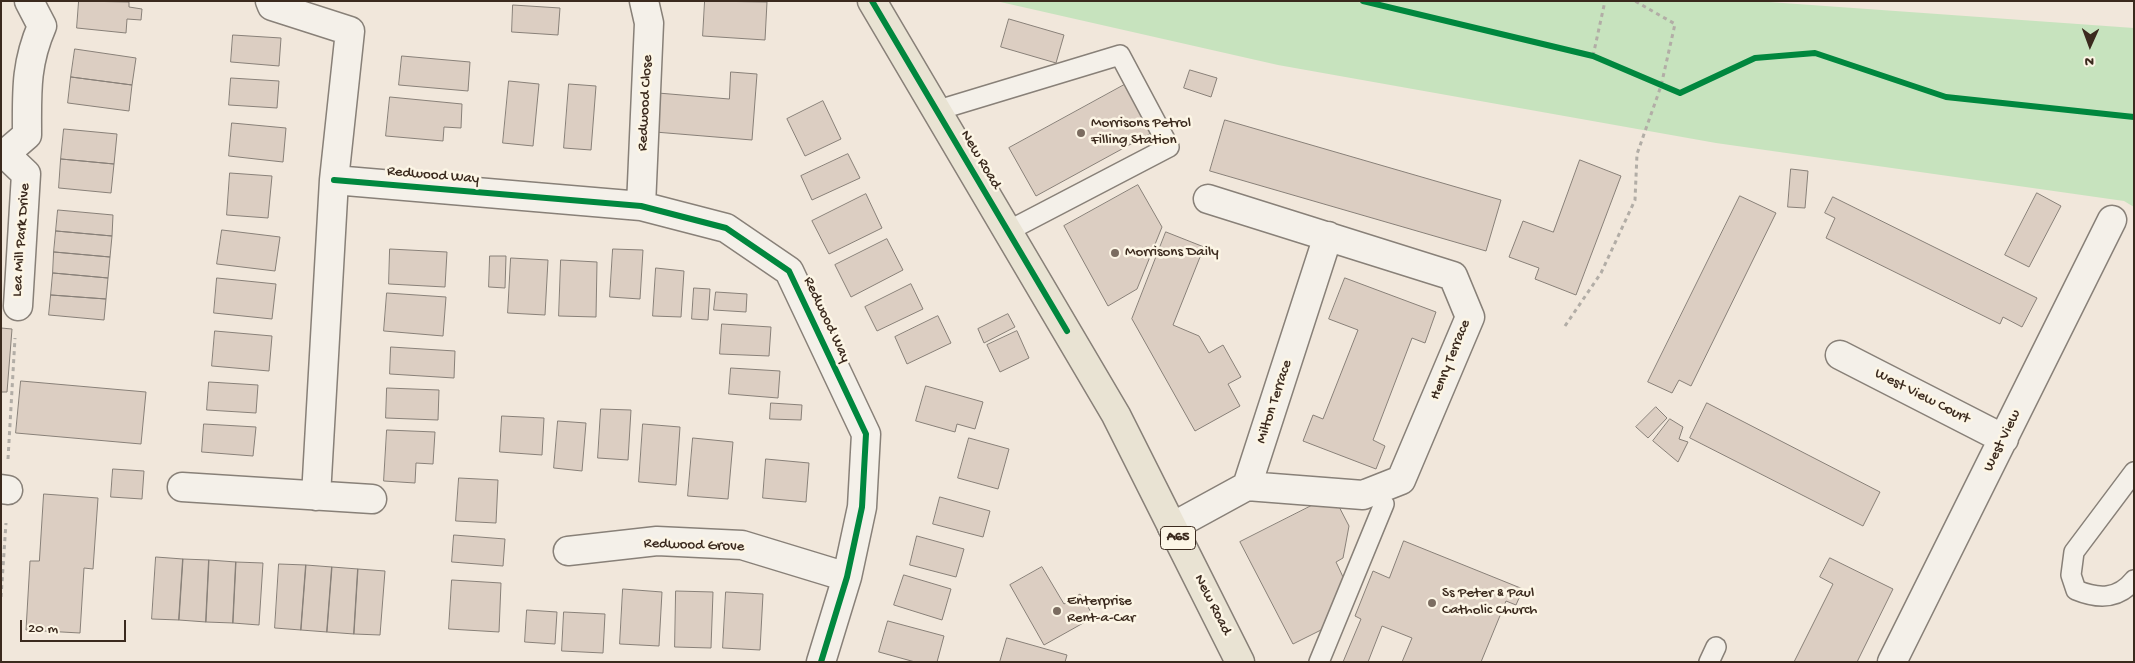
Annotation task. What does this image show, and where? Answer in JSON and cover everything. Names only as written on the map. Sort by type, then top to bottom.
[{"type":"main road","name":"New Road","points":[[872,1],[1116,415],[1240,662]]},
{"type":"street","name":"Lea Mill Park Drive","points":[[18,306],[26,174],[3,154],[27,135],[27,78],[33,47],[42,26],[30,1]]},
{"type":"street","points":[[270,1],[272,6],[350,31],[334,180],[316,496]]},
{"type":"street","name":"Redwood Close","points":[[641,206],[649,23],[644,1]]},
{"type":"street","name":"Redwood Way","points":[[334,180],[641,206],[726,228],[789,271],[866,434],[862,507],[847,576],[821,662]]},
{"type":"street","name":"Henry Terrace","points":[[1208,200],[1453,276],[1470,317],[1401,480],[1364,495],[1247,486]]},
{"type":"street","name":"West View","points":[[1892,662],[2112,220]]},
{"type":"street","name":"Milton Terrace","points":[[1247,486],[1328,236]]},
{"type":"street","name":"West View Court","points":[[1840,355],[2004,439]]},
{"type":"street","points":[[1172,527],[1247,486]]},
{"type":"street","points":[[182,487],[372,499]]},
{"type":"street","name":"Redwood Grove","points":[[568,551],[657,542],[742,545],[847,576]]},
{"type":"lane","points":[[936,111],[1120,55],[1169,147],[1008,231]]},
{"type":"lane","points":[[2134,472],[2074,552],[2071,576],[2076,590],[2094,597],[2115,596],[2134,580]]},
{"type":"lane","points":[[1319,662],[1384,504]]},
{"type":"path","points":[[1593,56],[1605,1]]},
{"type":"path","points":[[1565,326],[1601,273],[1635,200],[1637,154],[1664,87],[1675,24],[1635,1]]},
{"type":"path","points":[[1584,54],[1602,60]]},
{"type":"path","points":[[1652,82],[1664,87]]},
{"type":"path","points":[[1,597],[4,490],[18,306]]},
{"type":"green space","points":[[996,1],[1755,1],[2134,28],[2134,207],[2124,201],[1716,143],[1278,65]]},
{"type":"building","points":[[79,1],[129,2],[129,7],[142,9],[141,20],[127,19],[126,33],[77,28]]},
{"type":"building","points":[[705,1],[767,2],[765,40],[703,36]]},
{"type":"building","points":[[513,5],[560,8],[558,35],[512,32]]},
{"type":"building","points":[[1009,19],[1064,35],[1056,63],[1001,47]]},
{"type":"building","points":[[233,35],[281,38],[279,66],[231,62]]},
{"type":"building","points":[[75,49],[136,58],[132,85],[71,77]]},
{"type":"building","points":[[402,56],[470,62],[468,91],[399,85]]},
{"type":"building","points":[[1190,70],[1217,78],[1211,97],[1184,88]]},
{"type":"building","points":[[731,72],[757,74],[752,140],[655,132],[658,93],[729,99]]},
{"type":"building","points":[[71,77],[132,85],[129,111],[68,103]]},
{"type":"building","points":[[231,78],[279,81],[277,108],[229,105]]},
{"type":"building","points":[[509,81],[539,84],[533,146],[503,143]]},
{"type":"building","points":[[569,84],[596,86],[591,150],[564,148]]},
{"type":"building","points":[[1126,84],[1153,132],[1036,196],[1009,148]]},
{"type":"building","points":[[390,97],[462,104],[461,128],[444,127],[443,141],[386,136]]},
{"type":"building","points":[[823,101],[841,139],[805,156],[787,119]]},
{"type":"building","points":[[1225,120],[1501,200],[1486,251],[1210,171]]},
{"type":"building","points":[[232,123],[286,128],[283,162],[229,156]]},
{"type":"building","points":[[64,129],[117,134],[114,164],[61,159]]},
{"type":"building","points":[[848,154],[860,178],[812,200],[801,176]]},
{"type":"building","points":[[61,159],[114,164],[111,193],[59,188]]},
{"type":"building","points":[[1580,160],[1621,176],[1576,295],[1535,279],[1539,268],[1509,257],[1523,221],[1553,232]]},
{"type":"building","points":[[1791,169],[1808,171],[1805,208],[1788,207]]},
{"type":"building","points":[[230,173],[272,176],[268,218],[227,215]]},
{"type":"building","name":"Morrisons Daily","points":[[1138,185],[1162,227],[1137,289],[1108,306],[1064,226]]},
{"type":"building","points":[[2037,193],[2061,206],[2029,267],[2005,255]]},
{"type":"building","points":[[866,194],[882,228],[829,254],[812,221]]},
{"type":"building","points":[[1740,196],[1776,213],[1691,386],[1679,380],[1672,393],[1648,382]]},
{"type":"building","points":[[1833,197],[2037,298],[2022,327],[2003,317],[2000,324],[1826,238],[1835,218],[1825,213]]},
{"type":"building","points":[[58,210],[113,215],[112,236],[56,231]]},
{"type":"building","points":[[222,230],[280,237],[275,271],[217,264]]},
{"type":"building","points":[[56,231],[112,236],[110,257],[54,252]]},
{"type":"building","points":[[1166,232],[1204,247],[1173,325],[1199,336],[1209,353],[1223,345],[1241,377],[1228,384],[1240,406],[1195,431],[1132,319]]},
{"type":"building","points":[[887,239],[903,270],[851,297],[835,265]]},
{"type":"building","points":[[390,249],[447,252],[445,287],[389,284]]},
{"type":"building","points":[[613,249],[643,250],[640,299],[610,297]]},
{"type":"building","points":[[54,252],[110,257],[108,278],[53,273]]},
{"type":"building","points":[[490,256],[506,256],[505,288],[489,287]]},
{"type":"building","points":[[511,258],[548,260],[545,315],[508,313]]},
{"type":"building","points":[[561,260],[597,262],[596,317],[559,316]]},
{"type":"building","points":[[656,268],[684,271],[681,317],[653,316]]},
{"type":"building","points":[[53,273],[108,278],[106,299],[51,295]]},
{"type":"building","points":[[217,278],[276,284],[272,319],[214,313]]},
{"type":"building","points":[[1345,278],[1436,312],[1425,343],[1412,338],[1373,440],[1385,446],[1376,469],[1303,441],[1313,415],[1323,419],[1358,330],[1329,319]]},
{"type":"building","points":[[911,284],[923,309],[877,331],[865,307]]},
{"type":"building","points":[[694,288],[710,289],[708,320],[692,319]]},
{"type":"building","points":[[716,292],[747,294],[746,312],[714,310]]},
{"type":"building","points":[[387,293],[446,297],[443,336],[384,331]]},
{"type":"building","points":[[51,295],[106,299],[104,320],[49,315]]},
{"type":"building","points":[[1008,314],[1015,327],[984,343],[978,329]]},
{"type":"building","points":[[938,316],[951,343],[907,364],[895,337]]},
{"type":"building","points":[[722,324],[771,327],[769,356],[720,354]]},
{"type":"building","points":[[1,328],[12,329],[7,392],[1,392]]},
{"type":"building","points":[[215,331],[272,336],[269,371],[212,366]]},
{"type":"building","points":[[1017,331],[1029,358],[1000,372],[987,345]]},
{"type":"building","points":[[391,347],[455,351],[454,378],[390,374]]},
{"type":"building","points":[[731,368],[780,371],[778,398],[729,394]]},
{"type":"building","points":[[21,381],[146,392],[141,444],[16,433]]},
{"type":"building","points":[[209,382],[258,385],[256,413],[207,410]]},
{"type":"building","points":[[926,386],[983,402],[975,429],[957,424],[955,432],[916,421]]},
{"type":"building","points":[[387,388],[439,390],[438,420],[386,418]]},
{"type":"building","points":[[771,403],[802,405],[801,420],[770,419]]},
{"type":"building","points":[[1707,403],[1880,492],[1863,526],[1690,438]]},
{"type":"building","points":[[1656,407],[1667,418],[1648,438],[1636,427]]},
{"type":"building","points":[[601,409],[631,410],[628,460],[598,458]]},
{"type":"building","points":[[502,416],[544,418],[542,455],[500,452]]},
{"type":"building","points":[[1670,419],[1683,427],[1679,439],[1688,442],[1678,462],[1653,441]]},
{"type":"building","points":[[558,421],[586,423],[582,471],[554,468]]},
{"type":"building","points":[[204,424],[256,427],[253,456],[202,452]]},
{"type":"building","points":[[643,424],[680,427],[676,485],[639,482]]},
{"type":"building","points":[[387,430],[435,432],[433,464],[416,463],[415,483],[384,481]]},
{"type":"building","points":[[693,438],[733,442],[728,499],[688,496]]},
{"type":"building","points":[[969,438],[1009,449],[998,489],[958,478]]},
{"type":"building","points":[[766,459],[809,463],[806,502],[763,498]]},
{"type":"building","points":[[113,469],[144,471],[142,499],[111,497]]},
{"type":"building","points":[[459,478],[498,480],[496,523],[456,521]]},
{"type":"building","points":[[44,494],[98,498],[93,569],[84,568],[80,633],[26,630],[30,561],[39,561]]},
{"type":"building","points":[[1333,495],[1349,526],[1343,558],[1336,562],[1344,579],[1323,629],[1293,644],[1240,542]]},
{"type":"building","points":[[940,497],[990,511],[983,537],[933,524]]},
{"type":"building","points":[[454,535],[505,539],[503,566],[452,562]]},
{"type":"building","points":[[917,536],[964,549],[956,577],[910,565]]},
{"type":"building","name":"Ss Peter & Paul Catholic Church","points":[[1404,541],[1523,589],[1516,605],[1506,601],[1481,662],[1402,662],[1412,638],[1382,626],[1368,662],[1343,662],[1361,619],[1355,616],[1373,571],[1389,578]]},
{"type":"building","points":[[156,557],[183,559],[179,620],[152,619]]},
{"type":"building","points":[[1830,558],[1893,589],[1857,662],[1794,662],[1833,584],[1820,577]]},
{"type":"building","points":[[183,559],[209,560],[206,622],[179,620]]},
{"type":"building","points":[[209,560],[236,562],[233,623],[206,622]]},
{"type":"building","points":[[236,562],[263,563],[259,625],[233,623]]},
{"type":"building","points":[[279,564],[306,565],[301,630],[275,628]]},
{"type":"building","points":[[306,565],[332,567],[327,632],[301,630]]},
{"type":"building","points":[[332,567],[358,569],[354,634],[327,632]]},
{"type":"building","name":"Enterprise Rent-a-Car","points":[[1042,567],[1064,604],[1080,594],[1094,617],[1044,645],[1010,585]]},
{"type":"building","points":[[358,569],[385,571],[380,635],[354,634]]},
{"type":"building","points":[[904,575],[951,589],[942,620],[894,605]]},
{"type":"building","points":[[452,580],[501,583],[499,632],[449,629]]},
{"type":"building","points":[[623,589],[662,592],[659,646],[620,644]]},
{"type":"building","points":[[676,591],[713,592],[711,648],[675,647]]},
{"type":"building","points":[[726,592],[763,594],[760,650],[723,648]]},
{"type":"building","points":[[527,610],[557,612],[555,644],[525,642]]},
{"type":"building","points":[[564,612],[605,614],[603,653],[562,651]]},
{"type":"building","points":[[888,621],[944,636],[937,662],[915,662],[879,652]]},
{"type":"building","points":[[1007,638],[1067,655],[1065,662],[1000,662]]},
{"type":"cycle path","points":[[872,1],[1067,331]]},
{"type":"cycle path","points":[[1363,1],[1593,56],[1680,93],[1755,58],[1815,53],[1946,97],[2134,117]]},
{"type":"cycle path","points":[[334,180],[641,206],[726,228],[789,271],[866,434],[862,507],[847,577],[821,662]]},
{"type":"place","name":"Morrisons Petrol Filling Station","points":[[1081,133]]},
{"type":"place","name":"Morrisons Daily","points":[[1115,253]]},
{"type":"place","name":"Ss Peter & Paul Catholic Church","points":[[1432,603]]},
{"type":"place","name":"Enterprise Rent-a-Car","points":[[1057,611]]}]
